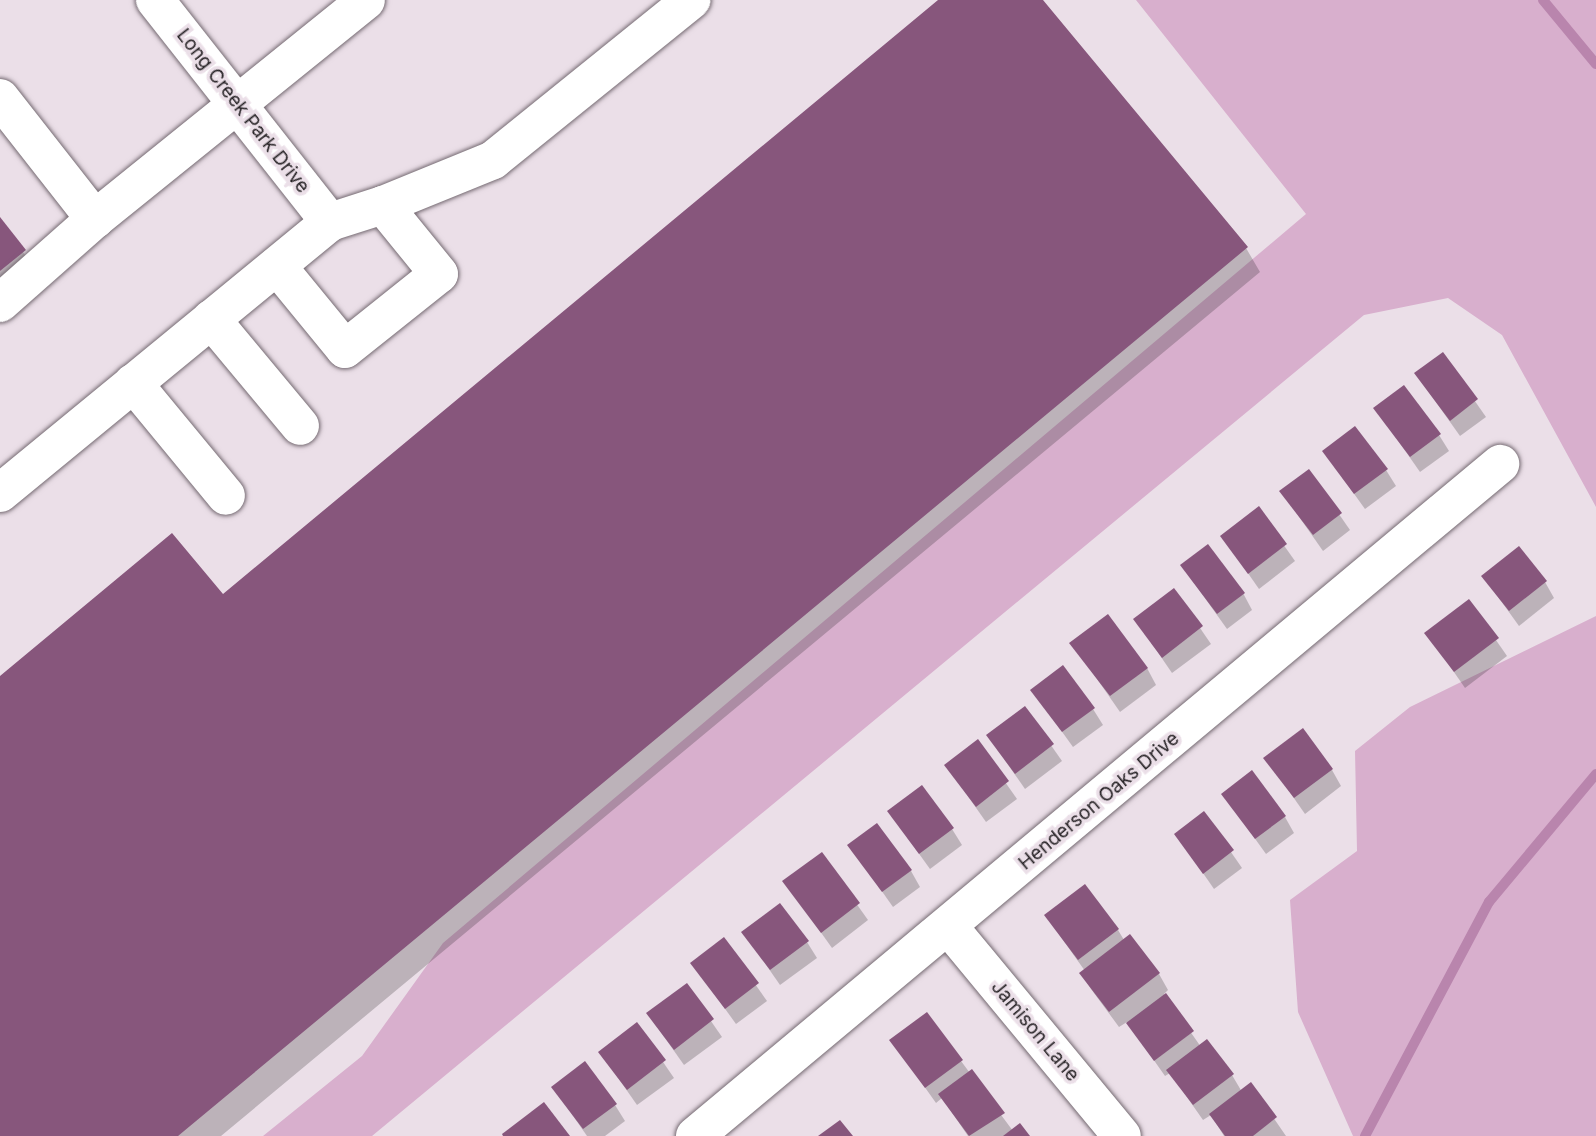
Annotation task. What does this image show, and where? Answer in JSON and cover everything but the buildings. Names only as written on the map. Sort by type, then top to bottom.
[{"type":"street","name":"Long Creek Park Drive","points":[[155,0],[330,222]]},
{"type":"street","points":[[0,303],[95,219],[366,0]]},
{"type":"street","points":[[0,493],[330,222],[383,205],[493,160],[691,0]]},
{"type":"street","points":[[0,98],[95,219]]},
{"type":"street","points":[[277,266],[345,349],[439,274],[383,205]]},
{"type":"street","points":[[211,319],[300,426]]},
{"type":"street","points":[[133,383],[226,496]]},
{"type":"street","name":"Henderson Oaks Drive","points":[[695,1136],[1500,464]]},
{"type":"street","name":"Jamison Lane","points":[[948,927],[1122,1136]]},
{"type":"shaded area","points":[[1136,0],[1596,0],[1596,507],[1502,335],[1448,298],[1364,315],[372,1136],[263,1136],[362,1056],[443,943],[1306,214]]},
{"type":"shaded area","points":[[1596,616],[1596,1136],[1353,1136],[1298,1012],[1290,900],[1357,851],[1355,751],[1410,707]]},
{"type":"waterway","points":[[1543,0],[1596,64]]},
{"type":"waterway","points":[[1365,1136],[1489,902],[1596,774]]}]
